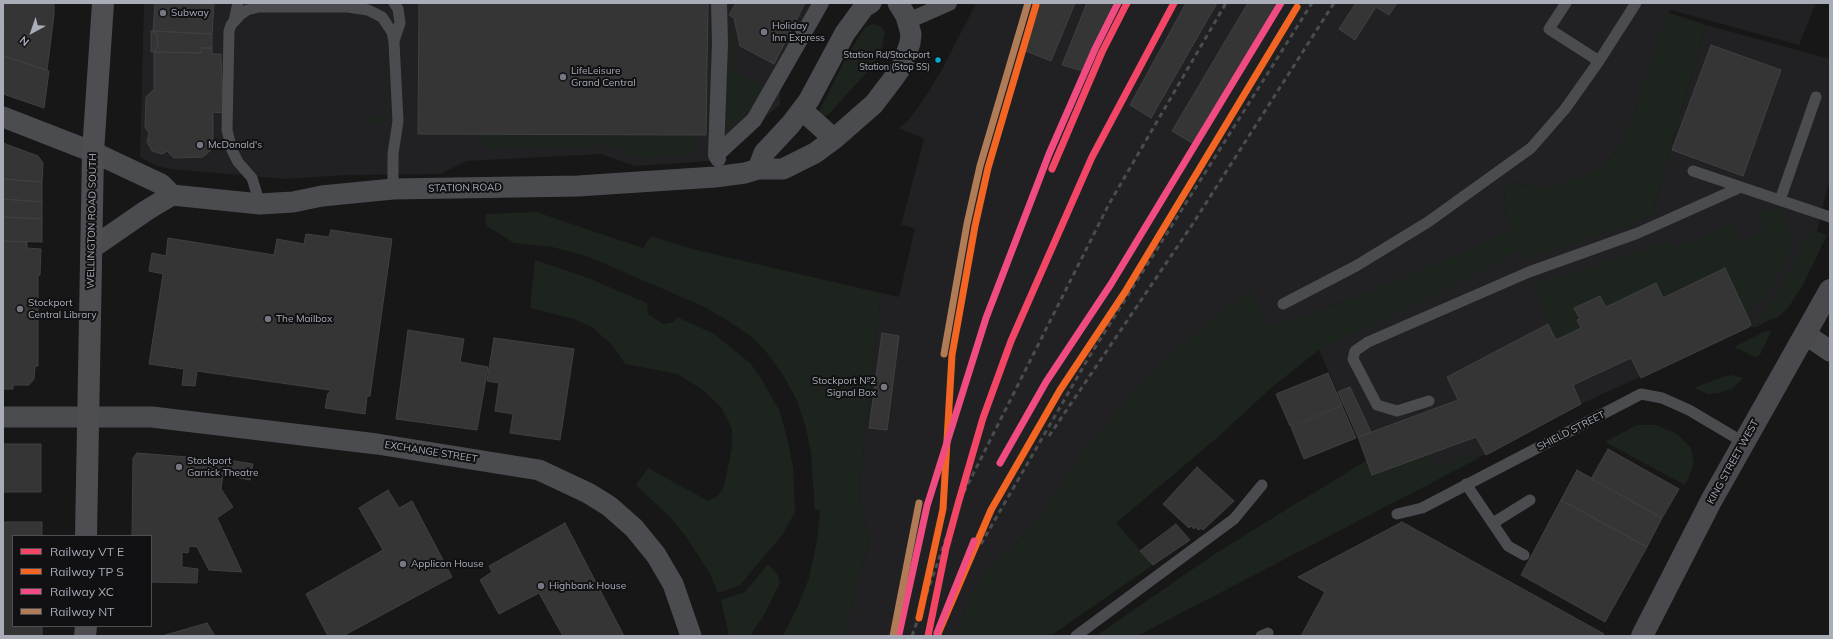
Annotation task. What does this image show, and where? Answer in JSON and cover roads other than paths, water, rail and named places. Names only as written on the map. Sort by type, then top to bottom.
[{"type":"highway","name":"WELLINGTON ROAD SOUTH","points":[[86,535],[93,152],[103,3]]},
{"type":"main road","name":"KING STREET WEST","points":[[1642,636],[1743,442],[1830,290]]},
{"type":"street","points":[[719,3],[720,43],[716,155],[725,176]]},
{"type":"street","points":[[716,155],[754,120],[821,3]]},
{"type":"street","points":[[758,169],[764,153],[802,110],[845,33],[864,7],[871,3]]},
{"type":"street","points":[[903,12],[949,3]]},
{"type":"street","name":"STATION ROAD","points":[[172,195],[260,204],[292,202],[322,196],[393,189],[578,186],[725,176],[745,173],[758,169],[783,170],[815,153],[834,139],[874,104],[902,66],[910,43],[911,34],[903,12]]},
{"type":"street","points":[[802,110],[834,139]]},
{"type":"street","points":[[3,117],[93,152],[161,184],[172,195],[147,210],[92,248]]},
{"type":"street","points":[[1805,334],[1830,351]]},
{"type":"street","name":"EXCHANGE STREET","points":[[3,416],[152,417],[377,444],[539,470],[588,493],[609,506],[634,528],[656,555],[673,584],[691,636]]},
{"type":"lane","points":[[238,3],[234,21],[229,31],[227,130],[232,150],[238,162],[252,178],[260,204]]},
{"type":"lane","points":[[394,3],[398,9],[400,23],[394,42]]},
{"type":"lane","points":[[1566,3],[1549,29],[1599,61]]},
{"type":"lane","points":[[1283,304],[1356,266],[1428,222],[1530,148],[1565,109],[1599,61],[1636,3]]},
{"type":"lane","points":[[234,21],[247,10],[260,7],[348,7],[368,10],[382,17],[392,32],[394,42],[398,122],[393,154],[393,189]]},
{"type":"lane","points":[[1780,200],[1816,97]]},
{"type":"lane","points":[[1693,171],[1830,217]]},
{"type":"lane","points":[[1429,402],[1397,411],[1377,405],[1353,359],[1355,351],[1368,342],[1529,272],[1638,233],[1741,187]]},
{"type":"lane","name":"SHIELD STREET","points":[[1397,514],[1422,508],[1641,394],[1662,398],[1689,410],[1743,442]]},
{"type":"lane","points":[[1466,484],[1508,546],[1524,555]]},
{"type":"lane","points":[[1076,636],[1234,519],[1262,485]]},
{"type":"lane","points":[[1493,523],[1530,500]]},
{"type":"railway","points":[[912,636],[958,504],[1109,204],[1226,3]]},
{"type":"railway","points":[[981,544],[1089,357],[1312,3]]},
{"type":"railway","points":[[1049,436],[1192,225],[1334,3]]},
{"type":"rail line","name":"NT","points":[[944,354],[967,224],[980,166],[1028,3]]},
{"type":"rail line","name":"XC","points":[[899,634],[927,506],[986,318],[1049,154],[1095,49],[1118,3]]},
{"type":"rail line","name":"XC","points":[[1000,463],[1046,382],[1111,284],[1281,3]]},
{"type":"rail line","name":"NT","points":[[893,636],[919,503]]},
{"type":"rail line","name":"XC","points":[[937,633],[974,541]]},
{"type":"place","name":"Subway","points":[[163,13]]},
{"type":"place","name":"Holiday Inn Express","points":[[764,32]]},
{"type":"place","name":"Station Rd/Stockport Station (Stop SS)","points":[[938,60]]},
{"type":"place","name":"LifeLeisure Grand Central","points":[[563,77]]},
{"type":"place","name":"McDonald's","points":[[200,145]]},
{"type":"place","name":"Stockport Central Library","points":[[20,309]]},
{"type":"place","name":"The Mailbox","points":[[268,319]]},
{"type":"place","name":"Stockport №2 Signal Box","points":[[884,387]]},
{"type":"place","name":"Stockport Garrick Theatre","points":[[179,467]]},
{"type":"place","name":"Applicon House","points":[[403,564]]},
{"type":"place","name":"Highbank House","points":[[541,586]]}]
